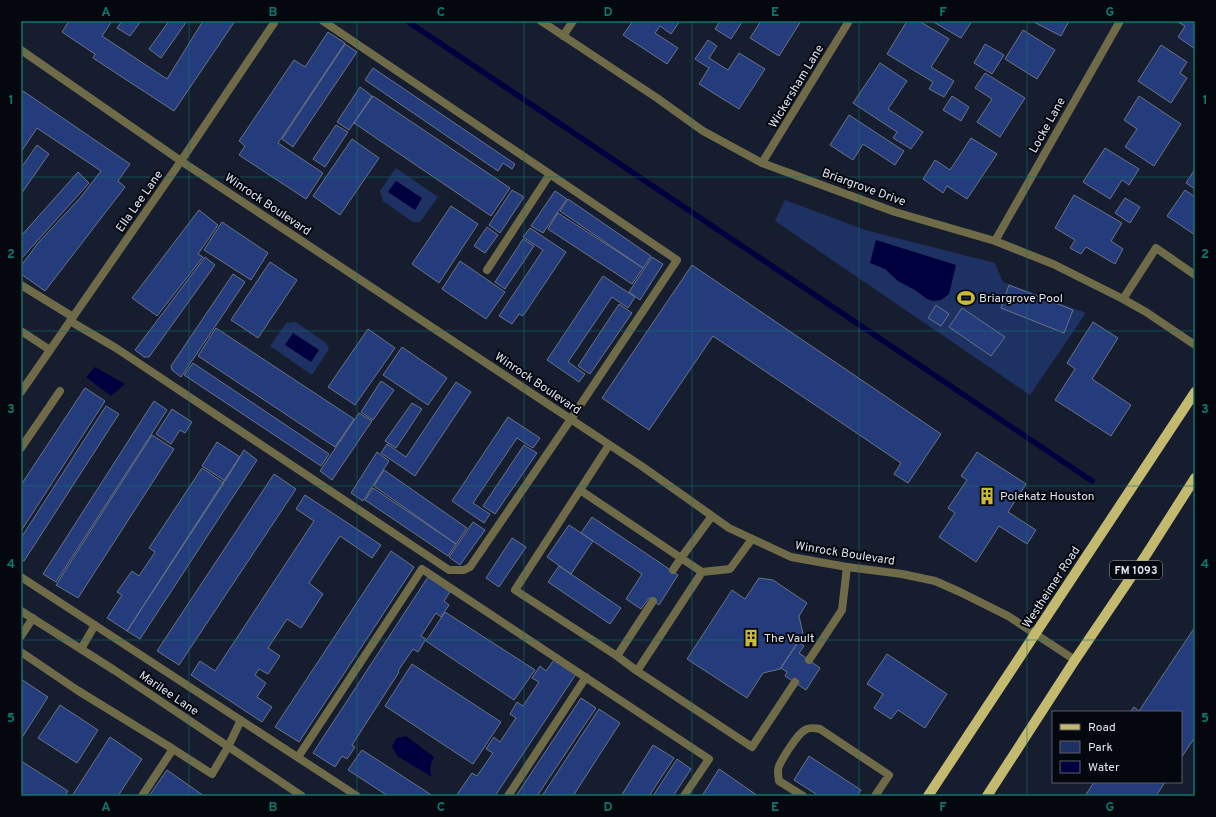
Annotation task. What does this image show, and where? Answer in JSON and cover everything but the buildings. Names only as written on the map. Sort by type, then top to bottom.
[{"type":"main road","name":"Westheimer Road","points":[[929,795],[1195,392]]},
{"type":"main road","name":"FM 1093","points":[[987,796],[1195,478]]},
{"type":"street","points":[[21,285],[449,570],[464,570],[470,567],[677,260],[323,21]]},
{"type":"street","name":"Briargrove Drive","points":[[541,21],[703,131],[762,163],[894,212],[995,241],[1053,264],[1123,298],[1195,345]]},
{"type":"street","points":[[563,36],[573,21]]},
{"type":"street","name":"Wickersham Lane","points":[[762,163],[849,21]]},
{"type":"street","name":"Locke Lane","points":[[995,241],[1120,21]]},
{"type":"street","name":"Ella Lee Lane","points":[[21,392],[275,22]]},
{"type":"street","name":"Winrock Boulevard","points":[[21,50],[181,161],[609,444],[729,528],[791,557],[847,567],[902,574],[935,581],[990,606],[1008,616],[1075,660]]},
{"type":"street","points":[[487,270],[550,174]]},
{"type":"street","points":[[1123,298],[1156,248],[1195,275]]},
{"type":"street","points":[[21,331],[50,350]]},
{"type":"street","points":[[21,448],[60,391]]},
{"type":"street","points":[[609,444],[515,590],[617,656],[637,671],[752,747],[794,682]]},
{"type":"street","points":[[580,490],[702,572],[730,569],[752,539]]},
{"type":"street","points":[[673,570],[712,516]]},
{"type":"street","points":[[809,660],[842,610],[847,567]]},
{"type":"street","points":[[298,757],[422,569],[709,759],[684,796]]},
{"type":"street","points":[[637,671],[702,572]]},
{"type":"street","points":[[21,577],[357,796]]},
{"type":"street","points":[[617,656],[653,601]]},
{"type":"street","name":"Marilee Lane","points":[[21,611],[82,649],[302,796]]},
{"type":"street","points":[[21,636],[33,618]]},
{"type":"street","points":[[82,649],[95,626]]},
{"type":"street","points":[[21,652],[77,690],[212,774],[228,747],[241,720]]},
{"type":"street","points":[[508,796],[586,677]]},
{"type":"street","points":[[803,796],[779,782],[777,774],[779,766],[799,734],[806,729],[814,727],[820,729],[889,775],[875,796]]},
{"type":"street","points":[[142,796],[173,749]]},
{"type":"green space","points":[[396,168],[438,197],[420,222],[413,222],[383,201],[380,191]]},
{"type":"green space","name":"Briargrove Pool","points":[[785,200],[865,230],[995,263],[1003,282],[1086,313],[1030,395],[775,221]]},
{"type":"green space","points":[[296,322],[326,343],[329,349],[312,375],[270,346],[286,323]]},
{"type":"water","points":[[396,181],[422,198],[415,210],[388,192]]},
{"type":"water","points":[[876,240],[956,265],[949,294],[941,300],[933,301],[927,299],[915,290],[898,281],[885,269],[870,263]]},
{"type":"water","points":[[293,333],[319,350],[311,362],[285,345]]},
{"type":"water","points":[[95,367],[125,384],[111,396],[86,377]]},
{"type":"water","points":[[406,736],[434,757],[430,767],[432,777],[397,756],[392,746],[397,738]]},
{"type":"waterway","points":[[407,21],[1092,481]]},
{"type":"place","name":"Briargrove Pool","points":[[966,298]]},
{"type":"place","name":"Polekatz Houston","points":[[987,496]]},
{"type":"place","name":"The Vault","points":[[751,638]]}]
